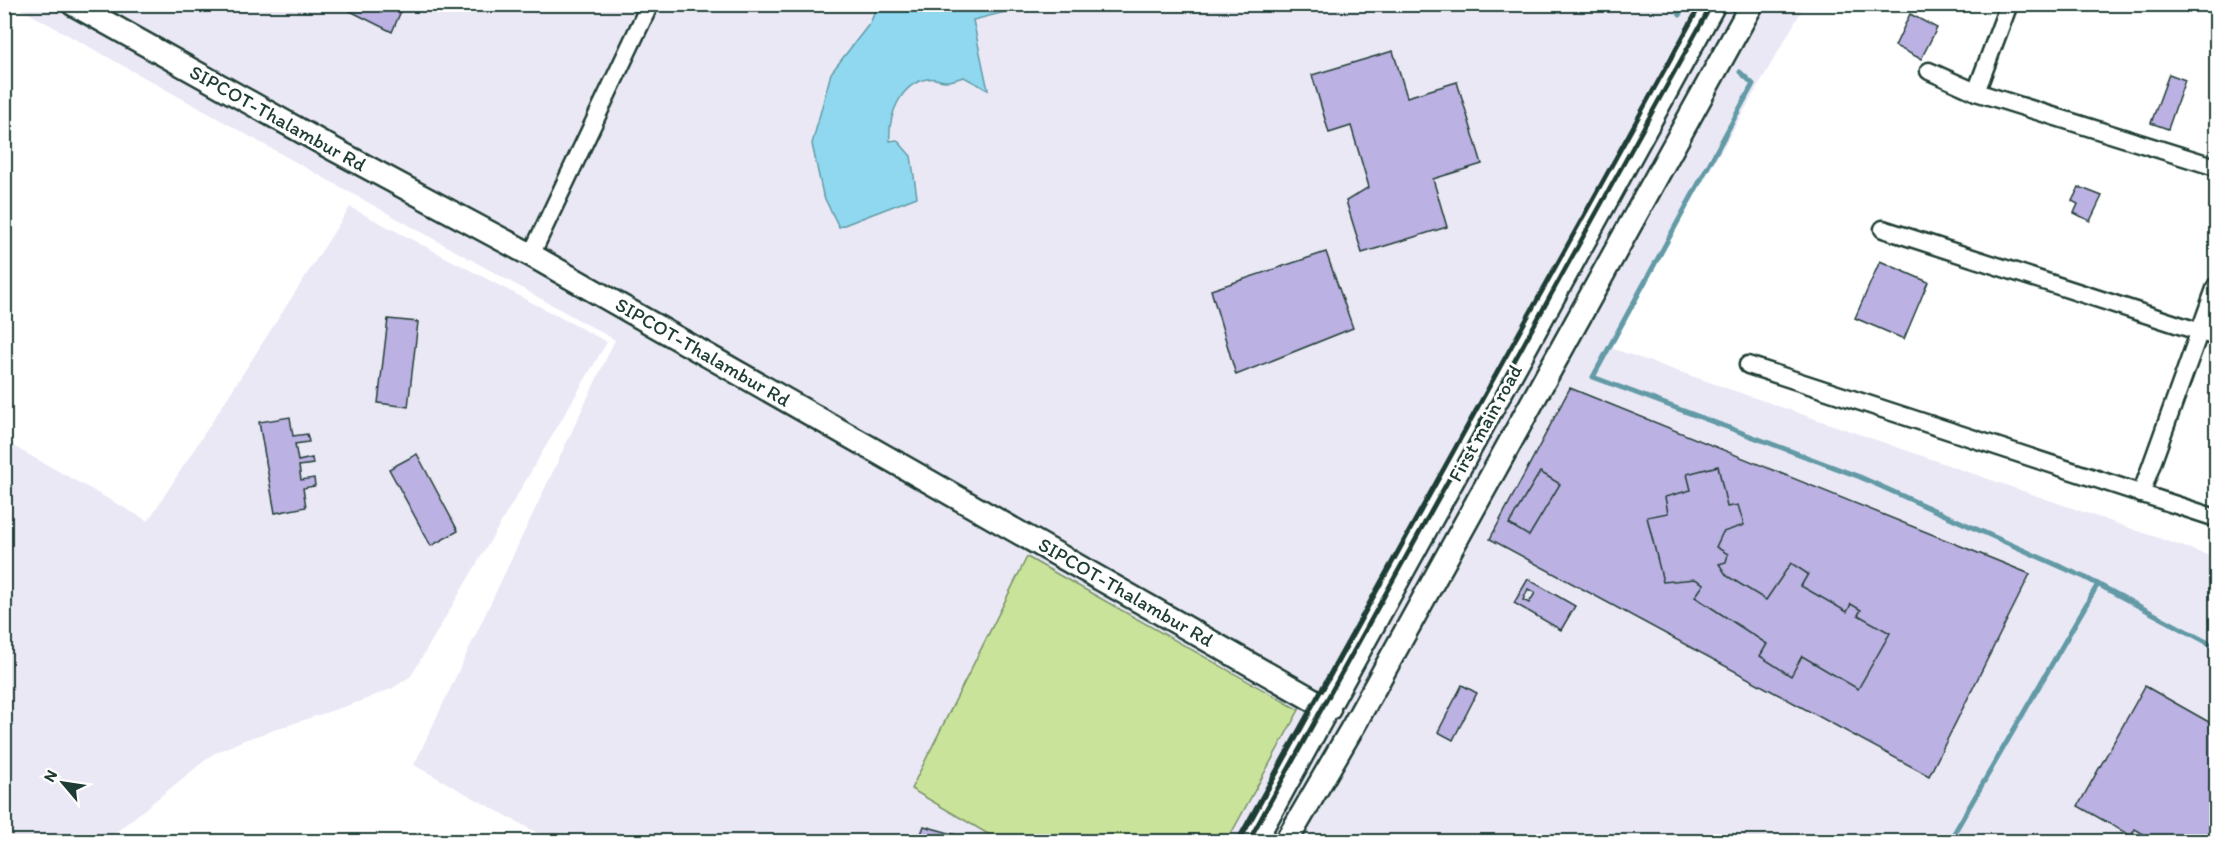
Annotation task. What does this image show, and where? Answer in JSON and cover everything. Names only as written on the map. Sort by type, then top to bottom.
[{"type":"street","name":"SIPCOT-Thalambur Rd","points":[[73,4],[335,150],[531,255],[1329,709]]},
{"type":"street","points":[[531,255],[650,4]]},
{"type":"street","name":"First main road","points":[[1254,842],[1714,4]]},
{"type":"street","points":[[1286,842],[1360,715],[1752,4]]},
{"type":"street","points":[[1976,92],[2009,4]]},
{"type":"street","points":[[1929,71],[1976,92],[2217,167]]},
{"type":"street","points":[[1883,229],[2217,337]]},
{"type":"street","points":[[2141,494],[2217,286]]},
{"type":"street","points":[[1748,365],[2217,518]]},
{"type":"shaded area","points":[[14,5],[1805,5],[1608,347],[2216,558],[2216,841],[552,841],[414,765],[615,340]]},
{"type":"shaded area","points":[[350,207],[607,342],[411,676],[393,688],[364,700],[244,740],[213,754],[105,841],[5,841],[4,441],[148,521]]},
{"type":"green space","points":[[1027,557],[1299,710],[1227,841],[1000,841],[911,789]]},
{"type":"water","points":[[878,5],[1033,5],[973,20],[988,90],[964,77],[948,81],[930,79],[918,82],[903,94],[891,121],[890,141],[897,140],[911,156],[917,197],[839,227],[823,195],[812,144],[831,73],[870,23]]},
{"type":"building","points":[[336,4],[404,4],[392,32]]},
{"type":"building","points":[[1910,14],[1937,28],[1921,59],[1895,46]]},
{"type":"building","points":[[1393,51],[1407,97],[1457,82],[1482,164],[1433,179],[1447,227],[1362,253],[1346,201],[1369,187],[1351,126],[1329,133],[1312,75]]},
{"type":"building","points":[[2169,74],[2185,80],[2168,129],[2151,123]]},
{"type":"building","points":[[2079,187],[2102,196],[2090,221],[2074,213],[2078,204],[2072,201]]},
{"type":"building","points":[[1326,252],[1353,328],[1236,375],[1211,290]]},
{"type":"building","points":[[1880,261],[1928,282],[1904,339],[1855,318]]},
{"type":"building","points":[[388,319],[418,322],[408,407],[378,403]]},
{"type":"building","points":[[1570,388],[2030,574],[1929,776],[1490,539]]},
{"type":"building","points":[[290,417],[293,436],[307,434],[309,442],[295,444],[298,461],[312,458],[313,464],[299,466],[301,480],[314,478],[315,486],[303,488],[306,507],[275,513],[259,422]]},
{"type":"building","points":[[417,454],[458,531],[431,546],[389,469]]},
{"type":"building","points":[[1718,466],[1727,507],[1738,505],[1744,525],[1723,532],[1716,547],[1728,554],[1726,562],[1719,564],[1727,576],[1766,600],[1791,563],[1808,574],[1801,586],[1847,612],[1851,604],[1861,610],[1858,615],[1890,633],[1858,689],[1802,656],[1791,676],[1760,656],[1767,644],[1695,597],[1704,584],[1695,579],[1663,582],[1647,517],[1668,513],[1665,497],[1691,490],[1687,474]]},
{"type":"building","points":[[1540,472],[1560,484],[1529,536],[1509,524]]},
{"type":"building","points":[[1528,579],[1575,606],[1561,630],[1514,603]],"holes":[[[1528,589],[1535,593],[1529,603],[1523,600]]]},
{"type":"building","points":[[1462,685],[1477,693],[1453,740],[1438,732]]},
{"type":"building","points":[[2145,686],[2216,726],[2216,835],[2213,842],[2157,842],[2135,829],[2131,836],[2078,806]]},
{"type":"building","points":[[924,826],[971,839],[977,842],[918,842]]},
{"type":"waterway","points":[[1673,4],[1680,15]]},
{"type":"waterway","points":[[1740,72],[1753,84],[1593,377],[1860,477],[2086,578],[2216,647]]},
{"type":"waterway","points":[[1327,680],[1437,486]]},
{"type":"waterway","points":[[1949,842],[2098,584]]},
{"type":"railway","points":[[1237,842],[1701,4]]},
{"type":"railway","points":[[1248,842],[1712,4]]}]
